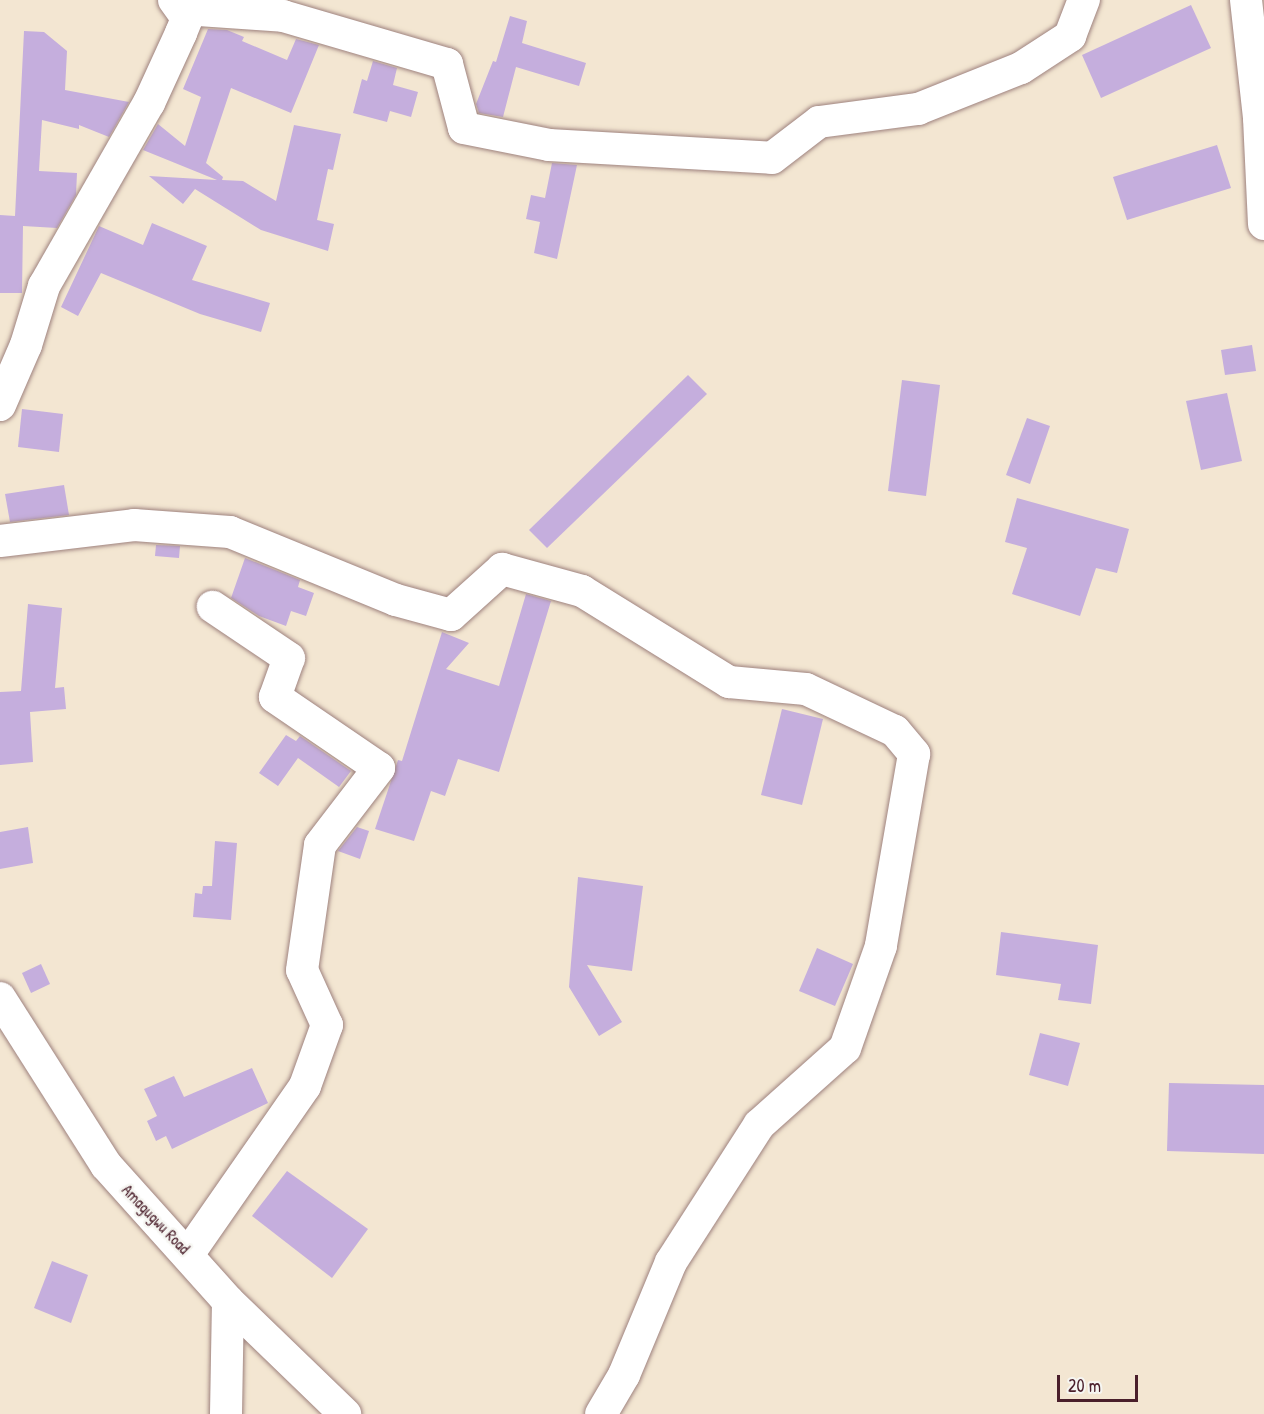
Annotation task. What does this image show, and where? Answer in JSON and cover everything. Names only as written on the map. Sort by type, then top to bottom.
[{"type":"street","points":[[179,4],[283,16],[447,64],[464,128],[549,145],[772,158],[819,122],[918,110],[1021,68],[1070,36],[1084,0]]},
{"type":"street","points":[[1246,0],[1259,118],[1264,224]]},
{"type":"street","points":[[0,405],[26,345],[44,286],[149,103],[182,33],[187,18],[179,4]]},
{"type":"street","points":[[0,541],[134,525],[230,532],[396,600],[451,615],[502,569],[582,591],[729,682],[806,689],[895,731],[914,754],[881,946],[845,1048],[759,1125],[671,1262],[624,1375],[601,1414]]},
{"type":"street","points":[[189,1253],[305,1086],[327,1025],[302,970],[320,845],[379,768],[275,698],[288,658],[213,607]]},
{"type":"street","name":"Amagugwu Road","points":[[0,998],[12,1045],[106,1165],[146,1212],[189,1253],[228,1301],[345,1414]]},
{"type":"street","points":[[226,1414],[228,1301]]},
{"type":"building","points":[[1191,5],[1211,48],[1101,98],[1082,55]]},
{"type":"building","points":[[510,16],[527,21],[522,43],[586,63],[579,86],[516,67],[503,117],[479,113],[476,104],[493,61],[496,62]]},
{"type":"building","points":[[208,29],[227,30],[244,37],[242,41],[287,60],[296,39],[319,45],[291,113],[231,88],[206,163],[223,177],[222,180],[243,181],[276,201],[294,125],[341,134],[333,170],[328,169],[317,220],[334,224],[328,251],[261,230],[195,189],[183,204],[149,176],[217,180],[143,150],[158,124],[185,146],[201,97],[183,89]]},
{"type":"building","points":[[24,31],[44,32],[67,51],[65,90],[129,102],[109,137],[79,125],[79,129],[42,120],[39,171],[77,173],[76,195],[57,228],[23,226],[22,293],[0,293],[0,215],[15,216]]},
{"type":"building","points":[[373,61],[397,68],[393,85],[418,92],[411,117],[390,111],[387,122],[353,113],[362,79],[367,81]]},
{"type":"building","points":[[1217,145],[1231,188],[1127,220],[1113,177]]},
{"type":"building","points":[[552,163],[577,165],[557,259],[534,253],[540,222],[526,219],[531,195],[545,198]]},
{"type":"building","points":[[152,223],[207,246],[192,280],[270,303],[261,332],[200,314],[101,273],[78,316],[61,307],[99,226],[143,245]]},
{"type":"building","points":[[1252,345],[1256,371],[1225,375],[1221,350]]},
{"type":"building","points":[[688,375],[707,394],[547,548],[529,530]]},
{"type":"building","points":[[902,380],[940,385],[926,496],[888,491]]},
{"type":"building","points":[[1227,393],[1242,461],[1201,470],[1186,401]]},
{"type":"building","points":[[22,409],[63,414],[59,452],[18,447]]},
{"type":"building","points":[[1027,418],[1050,426],[1030,484],[1006,475]]},
{"type":"building","points":[[64,485],[69,515],[10,522],[5,494]]},
{"type":"building","points":[[1017,498],[1129,529],[1117,573],[1096,568],[1080,616],[1012,594],[1027,548],[1005,542]]},
{"type":"building","points":[[156,545],[180,546],[179,558],[155,556]]},
{"type":"building","points":[[245,558],[300,580],[298,587],[314,593],[306,616],[291,611],[286,626],[259,616],[231,598]]},
{"type":"building","points":[[526,594],[551,601],[499,772],[458,759],[445,796],[431,791],[414,841],[375,829],[398,760],[402,761],[442,632],[469,643],[446,669],[499,686]]},
{"type":"building","points":[[28,604],[62,608],[55,688],[64,687],[66,709],[30,712],[33,762],[0,765],[0,692],[21,691]]},
{"type":"building","points":[[782,709],[823,719],[802,805],[761,795]]},
{"type":"building","points":[[286,735],[296,741],[300,736],[351,771],[339,787],[298,758],[278,786],[259,773]]},
{"type":"building","points":[[28,827],[33,863],[0,869],[0,832]]},
{"type":"building","points":[[357,827],[369,831],[360,859],[338,851]]},
{"type":"building","points":[[215,841],[237,843],[231,920],[193,917],[195,893],[202,894],[203,886],[212,886]]},
{"type":"building","points":[[578,877],[643,886],[632,971],[587,965],[622,1022],[599,1036],[569,987]]},
{"type":"building","points":[[1001,932],[1098,945],[1091,1004],[1058,1000],[1061,984],[996,975]]},
{"type":"building","points":[[817,948],[853,964],[835,1006],[799,991]]},
{"type":"building","points":[[41,964],[50,984],[31,993],[22,973]]},
{"type":"building","points":[[1040,1033],[1080,1043],[1068,1086],[1029,1075]]},
{"type":"building","points":[[252,1068],[268,1103],[172,1149],[166,1136],[156,1141],[147,1121],[157,1116],[144,1089],[174,1076],[184,1097]]},
{"type":"building","points":[[1169,1083],[1264,1085],[1264,1154],[1167,1151]]},
{"type":"building","points":[[287,1171],[368,1229],[332,1278],[252,1216]]},
{"type":"building","points":[[52,1261],[88,1275],[71,1323],[34,1308]]}]
